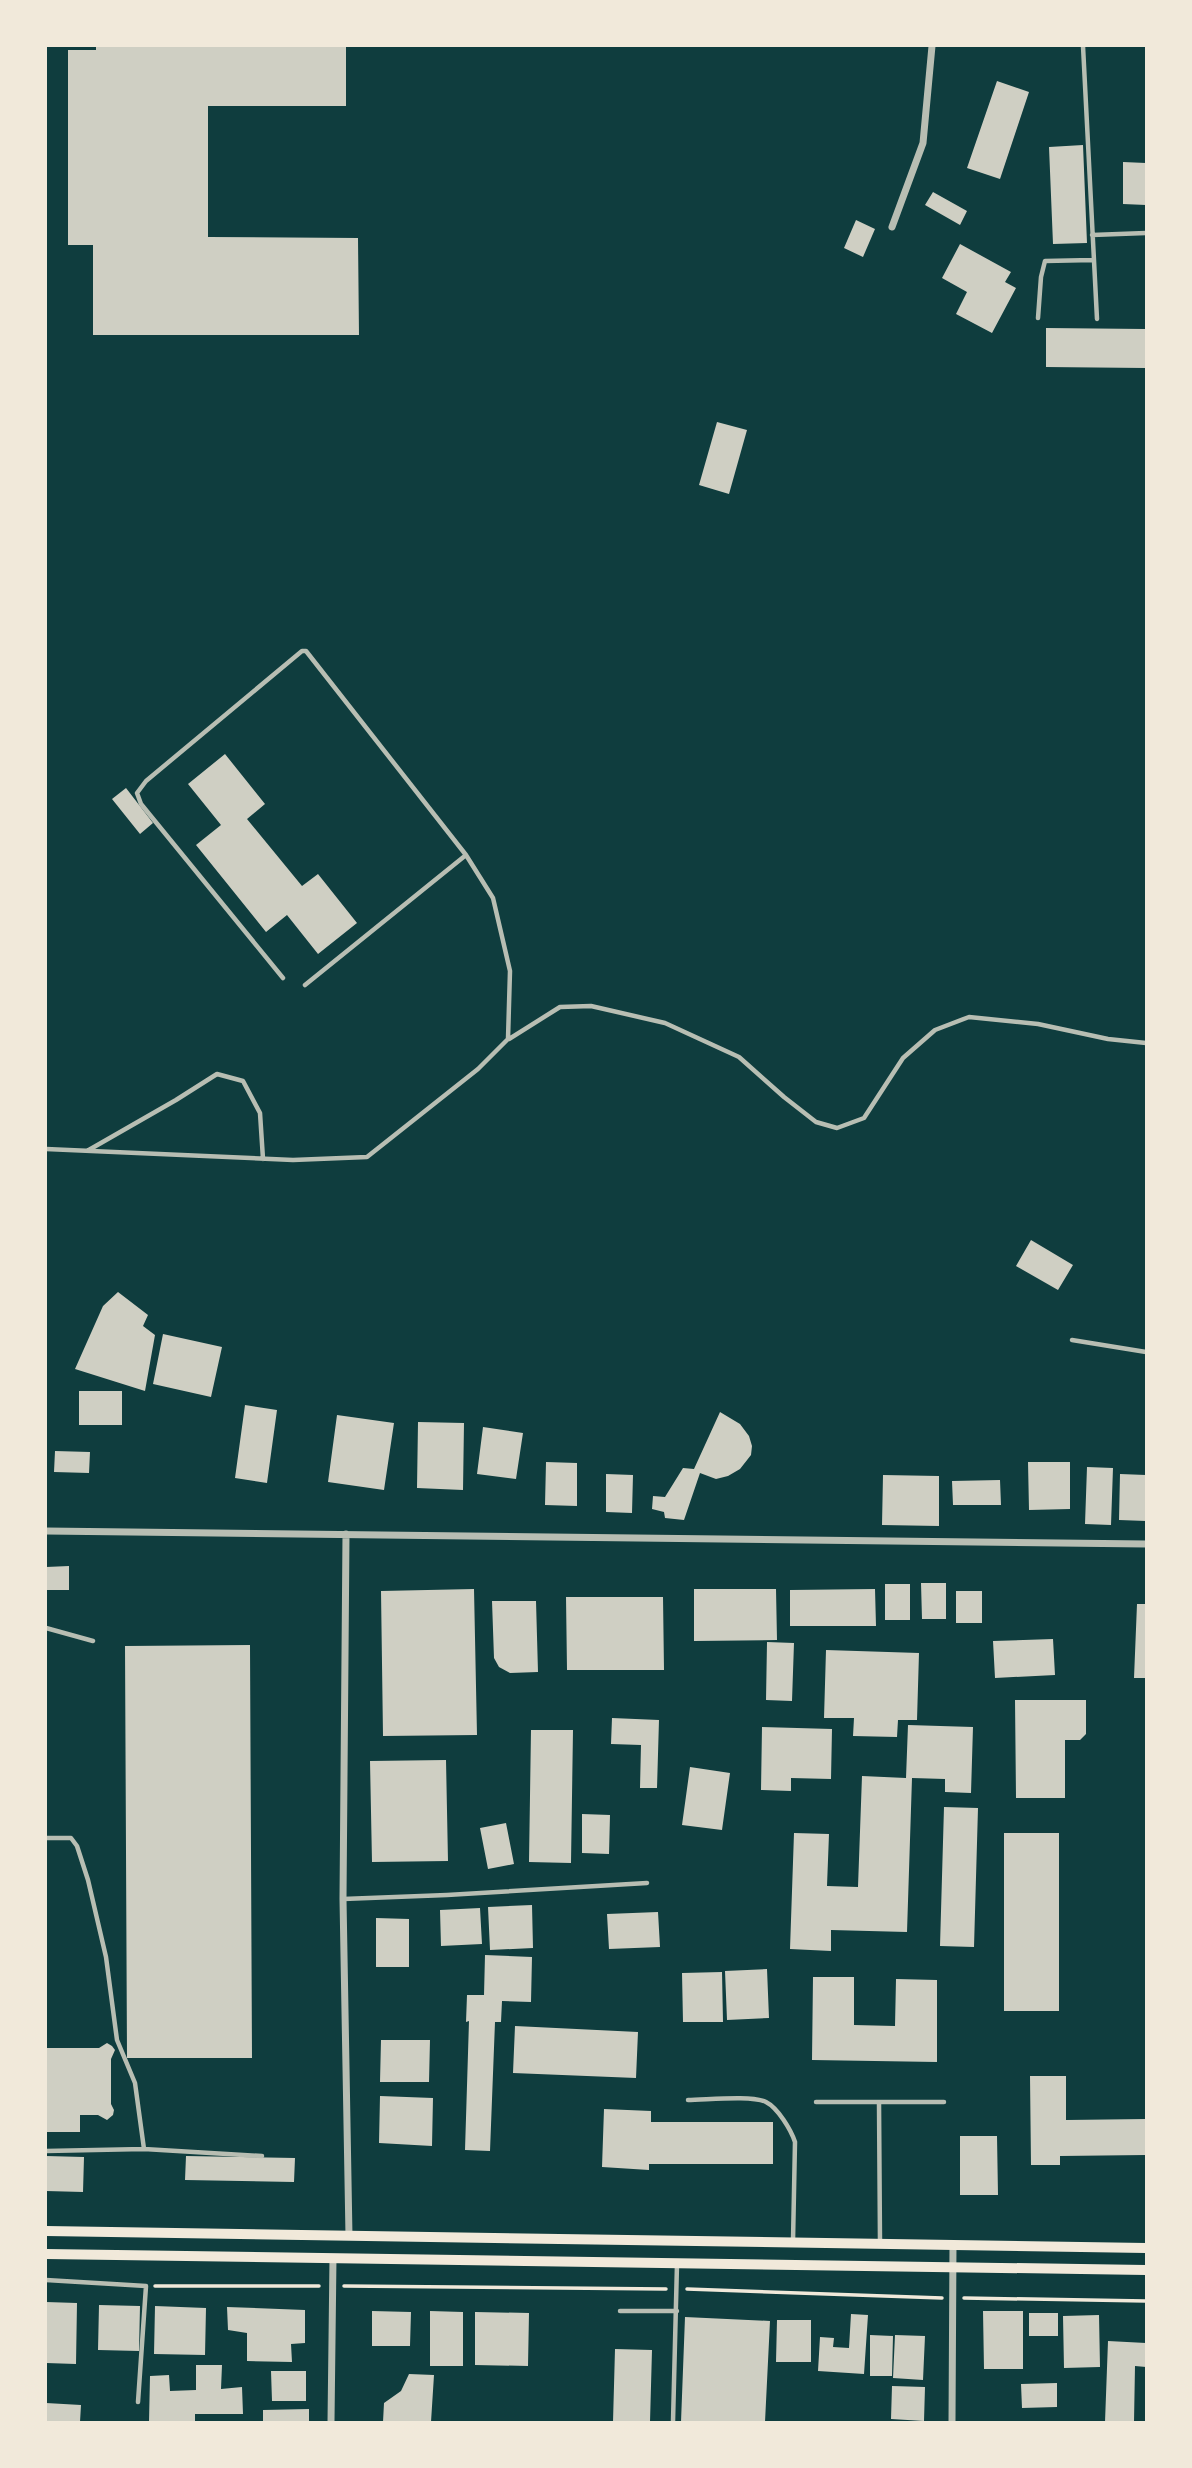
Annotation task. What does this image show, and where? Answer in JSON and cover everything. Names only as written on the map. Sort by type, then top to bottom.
[{"type":"main road","points":[[46,2231],[1146,2248]]},
{"type":"main road","points":[[333,2258],[334,2236]]},
{"type":"main road","points":[[349,2236],[349,2258]]},
{"type":"main road","points":[[46,2254],[1146,2270]]},
{"type":"street","points":[[892,226],[923,143],[932,46]]},
{"type":"street","points":[[46,1531],[1146,1544]]},
{"type":"street","points":[[346,1534],[343,1899],[349,2236]]},
{"type":"street","points":[[952,2423],[953,2245]]},
{"type":"street","points":[[331,2423],[333,2258]]},
{"type":"lane","points":[[1083,46],[1097,318]]},
{"type":"lane","points":[[1092,235],[1146,233]]},
{"type":"lane","points":[[1038,318],[1041,276],[1045,261],[1093,260]]},
{"type":"lane","points":[[283,978],[141,804],[137,793],[146,781],[302,651],[306,651],[466,855],[493,898],[510,971],[508,1039]]},
{"type":"lane","points":[[306,985],[466,855]]},
{"type":"lane","points":[[46,1149],[263,1159],[322,1160],[367,1157],[478,1069],[508,1039],[560,1007],[591,1006],[665,1023],[739,1057],[816,1122],[837,1128],[864,1118],[903,1058],[935,1030],[969,1017],[1038,1024],[1108,1039],[1146,1043]]},
{"type":"lane","points":[[86,1151],[217,1074],[243,1081],[260,1113],[263,1159]]},
{"type":"lane","points":[[1072,1340],[1146,1352]]},
{"type":"lane","points":[[46,1628],[93,1640]]},
{"type":"lane","points":[[46,1838],[71,1838],[77,1846],[88,1880],[106,1957],[117,2040],[135,2083],[144,2149]]},
{"type":"lane","points":[[343,1899],[647,1883]]},
{"type":"lane","points":[[688,2100],[758,2099],[769,2103],[791,2132],[795,2142],[793,2242]]},
{"type":"lane","points":[[816,2102],[944,2102]]},
{"type":"lane","points":[[879,2102],[880,2244]]},
{"type":"lane","points":[[46,2151],[144,2149],[262,2156]]},
{"type":"lane","points":[[673,2423],[677,2263]]},
{"type":"lane","points":[[46,2280],[146,2286],[138,2402]]},
{"type":"lane","points":[[620,2311],[677,2311]]},
{"type":"path","points":[[146,2286],[678,2289],[1146,2301]]},
{"type":"building","points":[[96,46],[346,46],[346,106],[208,106],[208,237],[358,238],[359,335],[93,335],[93,245],[68,245],[68,50],[96,50]]},
{"type":"building","points":[[997,81],[1029,92],[1000,179],[967,168]]},
{"type":"building","points":[[1083,145],[1087,243],[1053,244],[1049,147]]},
{"type":"building","points":[[1123,162],[1146,163],[1146,205],[1123,204]]},
{"type":"building","points":[[933,192],[967,211],[960,225],[925,205]]},
{"type":"building","points":[[856,220],[875,229],[863,257],[844,248]]},
{"type":"building","points":[[960,244],[1011,272],[1005,282],[1016,288],[992,333],[956,314],[967,292],[942,278]]},
{"type":"building","points":[[1046,328],[1145,329],[1145,368],[1046,367]]},
{"type":"building","points":[[717,422],[747,430],[729,494],[699,485]]},
{"type":"building","points":[[225,754],[265,804],[247,819],[302,886],[318,874],[357,923],[318,954],[287,915],[266,932],[196,845],[221,825],[188,784]]},
{"type":"building","points":[[126,788],[153,823],[140,834],[112,799]]},
{"type":"building","points":[[1031,1240],[1073,1265],[1058,1290],[1016,1266]]},
{"type":"building","points":[[118,1292],[148,1315],[143,1326],[155,1335],[145,1391],[75,1369],[103,1306]]},
{"type":"building","points":[[163,1334],[222,1347],[211,1397],[153,1384]]},
{"type":"building","points":[[79,1391],[122,1391],[122,1425],[79,1425]]},
{"type":"building","points":[[245,1405],[277,1410],[267,1483],[235,1478]]},
{"type":"building","points":[[720,1412],[740,1424],[749,1436],[751,1455],[740,1469],[728,1476],[716,1479],[700,1473],[684,1520],[665,1518],[664,1512],[652,1509],[653,1496],[665,1497],[683,1468],[694,1469]]},
{"type":"building","points":[[337,1415],[394,1423],[384,1490],[328,1482]]},
{"type":"building","points":[[418,1422],[464,1423],[463,1490],[417,1488]]},
{"type":"building","points":[[483,1427],[523,1433],[516,1479],[477,1474]]},
{"type":"building","points":[[55,1451],[90,1452],[89,1473],[54,1472]]},
{"type":"building","points":[[546,1462],[577,1463],[577,1506],[545,1505]]},
{"type":"building","points":[[1028,1462],[1070,1462],[1070,1509],[1029,1510]]},
{"type":"building","points":[[1087,1467],[1113,1468],[1111,1525],[1085,1524]]},
{"type":"building","points":[[606,1474],[633,1475],[632,1513],[606,1512]]},
{"type":"building","points":[[1120,1474],[1146,1475],[1146,1521],[1119,1520]]},
{"type":"building","points":[[883,1475],[939,1476],[939,1526],[882,1525]]},
{"type":"building","points":[[1000,1480],[1001,1505],[953,1505],[952,1481]]},
{"type":"building","points":[[69,1566],[69,1590],[46,1590],[46,1567]]},
{"type":"building","points":[[921,1583],[946,1583],[946,1619],[922,1619]]},
{"type":"building","points":[[885,1584],[910,1584],[910,1620],[885,1620]]},
{"type":"building","points":[[474,1589],[477,1735],[383,1736],[381,1591]]},
{"type":"building","points":[[694,1589],[776,1589],[777,1640],[694,1641]]},
{"type":"building","points":[[875,1589],[876,1626],[790,1626],[790,1590]]},
{"type":"building","points":[[956,1591],[982,1591],[982,1623],[956,1623]]},
{"type":"building","points":[[566,1597],[663,1597],[664,1670],[567,1670]]},
{"type":"building","points":[[492,1601],[536,1601],[538,1672],[510,1673],[499,1667],[494,1658]]},
{"type":"building","points":[[1137,1604],[1146,1604],[1146,1678],[1134,1678]]},
{"type":"building","points":[[1053,1639],[1055,1675],[995,1678],[993,1641]]},
{"type":"building","points":[[767,1642],[794,1643],[792,1701],[766,1700]]},
{"type":"building","points":[[250,1645],[252,2058],[127,2058],[125,1646]]},
{"type":"building","points":[[826,1650],[919,1653],[917,1720],[898,1720],[897,1737],[853,1736],[854,1718],[824,1718]]},
{"type":"building","points":[[1015,1700],[1086,1700],[1086,1734],[1080,1740],[1065,1740],[1065,1798],[1016,1798]]},
{"type":"building","points":[[612,1718],[659,1720],[657,1788],[640,1788],[641,1745],[611,1744]]},
{"type":"building","points":[[908,1725],[973,1727],[971,1793],[945,1792],[945,1779],[912,1778],[907,1932],[831,1930],[831,1951],[790,1949],[794,1833],[829,1834],[827,1886],[858,1887],[862,1776],[906,1778]]},
{"type":"building","points":[[762,1727],[832,1729],[831,1779],[791,1778],[791,1791],[761,1790]]},
{"type":"building","points":[[531,1730],[573,1730],[571,1863],[529,1862]]},
{"type":"building","points":[[446,1760],[448,1861],[372,1862],[370,1761]]},
{"type":"building","points":[[690,1767],[730,1773],[722,1830],[682,1825]]},
{"type":"building","points":[[944,1807],[978,1808],[974,1947],[940,1946]]},
{"type":"building","points":[[582,1814],[610,1815],[609,1854],[582,1853]]},
{"type":"building","points":[[506,1823],[514,1864],[488,1869],[480,1828]]},
{"type":"building","points":[[1004,1833],[1059,1833],[1059,2011],[1004,2011]]},
{"type":"building","points":[[532,1905],[533,1948],[490,1950],[488,1907]]},
{"type":"building","points":[[480,1908],[482,1944],[441,1946],[440,1910]]},
{"type":"building","points":[[658,1912],[660,1947],[609,1949],[607,1914]]},
{"type":"building","points":[[376,1918],[409,1919],[409,1967],[376,1967]]},
{"type":"building","points":[[485,1955],[532,1957],[531,2002],[502,2001],[501,2022],[495,2022],[490,2151],[465,2150],[469,2021],[466,2022],[467,1995],[484,1995]]},
{"type":"building","points":[[767,1969],[769,2018],[727,2020],[725,1971]]},
{"type":"building","points":[[722,1972],[723,2022],[683,2022],[682,1973]]},
{"type":"building","points":[[813,1977],[854,1977],[854,2025],[895,2026],[896,1979],[937,1980],[937,2062],[812,2060]]},
{"type":"building","points":[[515,2026],[638,2032],[636,2078],[513,2073]]},
{"type":"building","points":[[381,2040],[430,2040],[429,2082],[380,2082]]},
{"type":"building","points":[[107,2043],[115,2050],[111,2059],[113,2115],[107,2120],[98,2115],[80,2115],[80,2132],[46,2132],[46,2048],[99,2048]]},
{"type":"building","points":[[1030,2076],[1066,2076],[1066,2120],[1146,2119],[1146,2155],[1060,2156],[1060,2165],[1031,2165]]},
{"type":"building","points":[[380,2096],[433,2098],[432,2146],[379,2143]]},
{"type":"building","points":[[604,2109],[651,2111],[651,2122],[773,2122],[773,2164],[649,2164],[649,2170],[602,2167]]},
{"type":"building","points":[[960,2136],[997,2136],[998,2195],[960,2195]]},
{"type":"building","points":[[46,2156],[84,2157],[83,2192],[46,2191]]},
{"type":"building","points":[[186,2156],[295,2158],[294,2182],[185,2180]]},
{"type":"building","points":[[46,2302],[77,2303],[76,2364],[46,2363]]},
{"type":"building","points":[[99,2305],[140,2306],[139,2351],[98,2350]]},
{"type":"building","points":[[155,2306],[206,2308],[205,2355],[154,2354]]},
{"type":"building","points":[[227,2307],[305,2310],[305,2343],[291,2344],[292,2362],[247,2361],[247,2333],[228,2330]]},
{"type":"building","points":[[372,2311],[411,2312],[410,2346],[372,2346]]},
{"type":"building","points":[[430,2311],[463,2312],[463,2366],[430,2366]]},
{"type":"building","points":[[983,2311],[1023,2311],[1023,2369],[984,2369]]},
{"type":"building","points":[[475,2312],[529,2313],[528,2366],[475,2365]]},
{"type":"building","points":[[1029,2313],[1058,2313],[1058,2336],[1029,2336]]},
{"type":"building","points":[[851,2314],[868,2315],[864,2374],[818,2371],[820,2337],[834,2338],[833,2347],[849,2348]]},
{"type":"building","points":[[1099,2315],[1100,2367],[1064,2368],[1063,2316]]},
{"type":"building","points":[[685,2317],[770,2321],[765,2422],[681,2422]]},
{"type":"building","points":[[777,2320],[811,2320],[811,2362],[776,2362]]},
{"type":"building","points":[[870,2335],[893,2336],[892,2376],[870,2376]]},
{"type":"building","points":[[895,2335],[925,2336],[923,2380],[893,2378]]},
{"type":"building","points":[[1108,2341],[1146,2343],[1146,2367],[1135,2366],[1134,2422],[1105,2422]]},
{"type":"building","points":[[615,2349],[652,2350],[650,2422],[613,2422]]},
{"type":"building","points":[[196,2365],[222,2365],[221,2389],[242,2387],[243,2414],[195,2414],[195,2422],[149,2422],[150,2376],[169,2375],[170,2391],[196,2390]]},
{"type":"building","points":[[271,2371],[306,2371],[306,2401],[272,2401]]},
{"type":"building","points":[[409,2374],[434,2375],[431,2422],[383,2422],[384,2403],[401,2391]]},
{"type":"building","points":[[1057,2383],[1057,2407],[1022,2408],[1021,2384]]},
{"type":"building","points":[[892,2386],[925,2387],[924,2421],[891,2419]]},
{"type":"building","points":[[46,2403],[81,2405],[80,2422],[46,2422]]},
{"type":"building","points":[[309,2409],[309,2422],[263,2422],[263,2410]]}]
